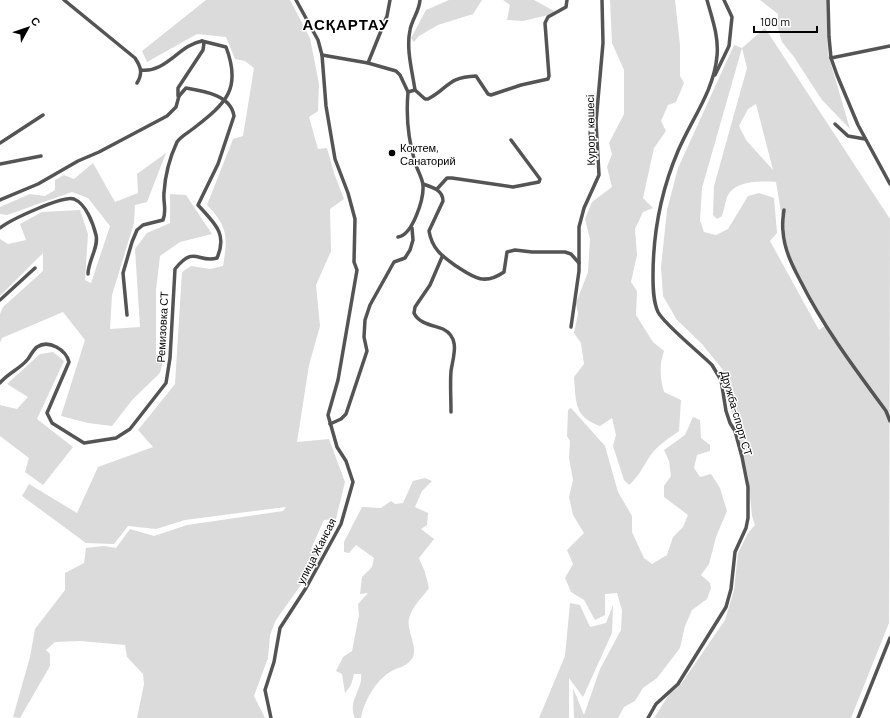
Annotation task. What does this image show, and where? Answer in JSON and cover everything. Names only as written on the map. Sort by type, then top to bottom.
[{"type":"street","points":[[64,0],[132,55],[141,70],[137,83]]},
{"type":"street","name":"улица Жансая","points":[[271,718],[265,690],[274,662],[280,628],[306,588],[341,524],[353,482],[346,461],[337,447],[328,415],[338,380],[357,271],[354,262],[355,219],[348,193],[335,159],[326,106],[322,54],[318,40],[296,0]]},
{"type":"street","points":[[368,63],[387,16],[390,0]]},
{"type":"street","points":[[420,0],[418,13],[410,28],[410,57],[415,90],[425,99],[428,99],[453,80],[465,77],[476,76],[488,94],[491,95],[521,85],[548,79],[545,23],[548,17],[566,7],[567,0]]},
{"type":"street","name":"Курорт көшесі","points":[[571,327],[579,263],[578,237],[581,218],[595,185],[599,170],[596,122],[603,43],[602,0]]},
{"type":"street","name":"Дружба-спорт СТ","points":[[648,718],[656,704],[678,684],[726,607],[731,589],[735,552],[746,528],[748,518],[748,487],[735,431],[730,423],[726,411],[718,372],[712,364],[662,318],[655,302],[653,285],[653,248],[657,221],[670,174],[678,151],[713,78],[717,56],[717,36],[707,0]]},
{"type":"street","points":[[713,78],[728,46],[732,17],[724,0]]},
{"type":"street","points":[[828,0],[831,58],[837,75],[866,139],[890,184]]},
{"type":"street","points":[[127,315],[128,308],[123,282],[128,254],[137,230],[143,225],[162,220],[165,214],[164,194],[169,167],[178,141],[226,101],[233,76],[233,69],[226,47],[202,41],[195,42],[175,58],[154,70],[141,70]]},
{"type":"street","points":[[179,96],[178,88],[203,50],[204,43],[202,41]]},
{"type":"street","points":[[831,58],[890,46]]},
{"type":"street","points":[[322,54],[368,63],[396,71],[400,75],[408,92],[408,134],[423,192],[412,228],[413,240],[410,250],[405,258],[394,262],[370,305],[365,320],[364,337],[367,351],[346,414],[341,420],[330,424]]},
{"type":"street","points":[[0,200],[38,184],[78,161],[99,152],[167,116],[176,107],[179,96],[186,88],[210,93],[226,101]]},
{"type":"street","points":[[408,92],[415,90]]},
{"type":"street","name":"Ремизовка СТ","points":[[0,383],[6,376],[28,359],[38,347],[43,344],[56,347],[66,353],[69,362],[47,413],[52,423],[84,443],[116,438],[130,428],[166,383],[170,358],[175,269],[186,258],[195,255],[208,260],[217,258],[221,250],[222,242],[219,229],[198,205],[218,164],[234,116],[233,109],[226,101]]},
{"type":"street","points":[[0,143],[43,115]]},
{"type":"street","points":[[835,124],[848,136],[866,139]]},
{"type":"street","points":[[437,189],[447,178],[513,187],[540,182],[535,170],[511,140]]},
{"type":"street","points":[[0,164],[41,156]]},
{"type":"street","points":[[422,184],[437,189],[443,197],[443,201],[429,231],[433,244],[442,257],[470,276],[485,279],[493,278],[504,272],[507,252],[511,250],[532,252],[565,252],[572,254],[579,263]]},
{"type":"street","points":[[0,228],[25,213],[63,199],[73,199],[80,203],[89,215],[96,236],[88,274]]},
{"type":"street","points":[[784,210],[782,231],[795,271],[825,326],[886,412],[890,421]]},
{"type":"street","points":[[398,237],[403,236],[412,228]]},
{"type":"street","points":[[442,257],[430,285],[415,307],[414,314],[420,320],[444,330],[455,346],[455,355],[451,372],[451,412]]},
{"type":"street","points":[[0,300],[35,268]]},
{"type":"street","points":[[858,718],[890,638]]},
{"type":"shaded area","points":[[206,0],[290,0],[310,38],[319,84],[318,111],[309,117],[318,149],[327,148],[334,173],[344,199],[330,209],[331,251],[316,285],[320,326],[309,365],[297,442],[329,439],[345,482],[336,519],[324,520],[311,549],[322,550],[320,558],[276,620],[270,635],[268,658],[254,696],[265,718],[137,718],[144,684],[143,674],[127,657],[125,645],[80,641],[55,642],[46,650],[50,654],[50,666],[20,718],[13,717],[30,657],[35,629],[65,590],[65,573],[84,563],[86,548],[104,546],[116,548],[130,529],[154,536],[187,525],[283,511],[286,507],[185,520],[156,529],[128,526],[114,544],[86,543],[22,496],[29,484],[77,513],[98,467],[153,447],[138,430],[175,384],[182,272],[191,266],[210,269],[223,266],[226,247],[225,233],[223,226],[207,205],[233,139],[243,136],[254,68],[245,61],[235,59],[226,37],[197,34],[147,62],[142,51]]},
{"type":"shaded area","points":[[449,0],[482,0],[473,14],[438,25],[419,36],[414,42],[411,38],[426,10]]},
{"type":"shaded area","points":[[503,0],[534,0],[554,11],[553,14],[523,21],[507,20],[510,5]]},
{"type":"shaded area","points":[[610,0],[675,0],[680,45],[680,76],[684,83],[676,102],[668,105],[661,121],[666,131],[654,148],[643,198],[653,208],[643,212],[635,229],[637,255],[631,282],[637,291],[636,315],[653,342],[664,351],[661,361],[661,372],[664,392],[681,400],[679,431],[663,442],[653,452],[638,475],[629,485],[624,480],[613,446],[616,435],[612,418],[600,426],[585,418],[578,408],[576,401],[574,377],[584,364],[581,343],[574,333],[578,314],[576,303],[588,272],[590,239],[585,219],[592,202],[612,187],[607,167],[612,154],[609,143],[624,114],[624,70],[612,43]]},
{"type":"shaded area","points":[[760,0],[826,0],[828,54],[850,129],[822,100],[794,57],[782,42],[778,29],[778,14]]},
{"type":"shaded area","points":[[765,28],[890,219],[889,623],[851,718],[654,718],[670,693],[681,684],[725,620],[734,590],[738,553],[748,533],[755,525],[752,516],[748,476],[730,406],[728,385],[723,370],[702,344],[677,320],[663,296],[661,267],[667,210],[678,168],[734,45],[742,48]],"holes":[[[742,48],[747,68],[714,186],[713,215],[717,219],[722,216],[727,197],[736,187],[756,182],[776,182],[788,254],[826,325],[819,330],[770,241],[777,233],[774,198],[759,193],[748,196],[728,229],[716,235],[704,232],[700,220],[702,188]],[[756,104],[773,170],[746,140],[739,126],[748,109]]]},
{"type":"shaded area","points":[[166,153],[147,202],[135,205],[134,223],[112,295],[110,329],[140,327],[135,249],[147,233],[170,223],[170,194],[186,195],[212,234],[180,242],[160,256],[156,290],[156,355],[165,354],[160,373],[133,399],[112,426],[88,423],[61,416],[85,340],[63,312],[2,338],[0,343],[0,314],[3,307],[43,271],[43,253],[0,296],[0,239],[8,244],[26,240],[20,224],[42,212],[80,210],[88,234],[85,280],[91,283],[110,226],[88,198],[72,192],[7,215],[0,214],[0,207],[30,194],[45,196],[55,190],[55,180],[64,175],[74,179],[93,163],[115,202],[138,193],[137,174]]},
{"type":"shaded area","points":[[53,352],[64,361],[37,419],[73,447],[43,485],[25,472],[29,458],[0,436],[0,405],[17,409],[28,397],[7,384],[40,354]]},
{"type":"shaded area","points":[[571,408],[605,446],[618,492],[632,516],[632,532],[644,558],[652,564],[667,555],[673,537],[683,527],[688,515],[664,497],[664,486],[671,476],[669,461],[664,450],[685,435],[693,417],[700,420],[701,438],[710,445],[710,451],[697,455],[694,468],[700,477],[711,474],[720,488],[727,511],[716,537],[709,564],[701,575],[710,583],[711,588],[707,599],[692,610],[685,626],[680,648],[657,678],[643,688],[635,701],[624,707],[618,718],[574,718],[573,688],[584,715],[600,669],[621,630],[622,610],[617,593],[605,594],[605,615],[595,620],[584,600],[571,592],[565,578],[573,564],[567,550],[584,533],[573,515],[569,497],[573,480],[569,458],[570,441],[567,436],[568,410]]},
{"type":"shaded area","points":[[425,478],[432,481],[422,491],[415,507],[428,513],[427,525],[421,529],[434,539],[419,558],[425,572],[429,588],[410,614],[409,629],[414,645],[413,656],[406,665],[393,670],[375,686],[365,705],[361,718],[355,718],[353,706],[360,686],[361,674],[354,674],[351,685],[345,693],[342,674],[336,671],[343,657],[352,651],[359,615],[358,604],[368,593],[360,594],[362,577],[372,567],[374,558],[356,545],[349,553],[344,552],[344,542],[362,507],[381,508],[391,501],[395,504],[403,503],[413,481]]},
{"type":"shaded area","points":[[570,603],[580,605],[590,627],[606,623],[613,605],[612,633],[583,697],[569,678],[569,718],[539,718],[565,656]]},
{"type":"place","name":"Коктем, Санаторий","points":[[392,153]]},
{"type":"district","name":"АСҚАРТАУ","points":[[346,24]]}]
